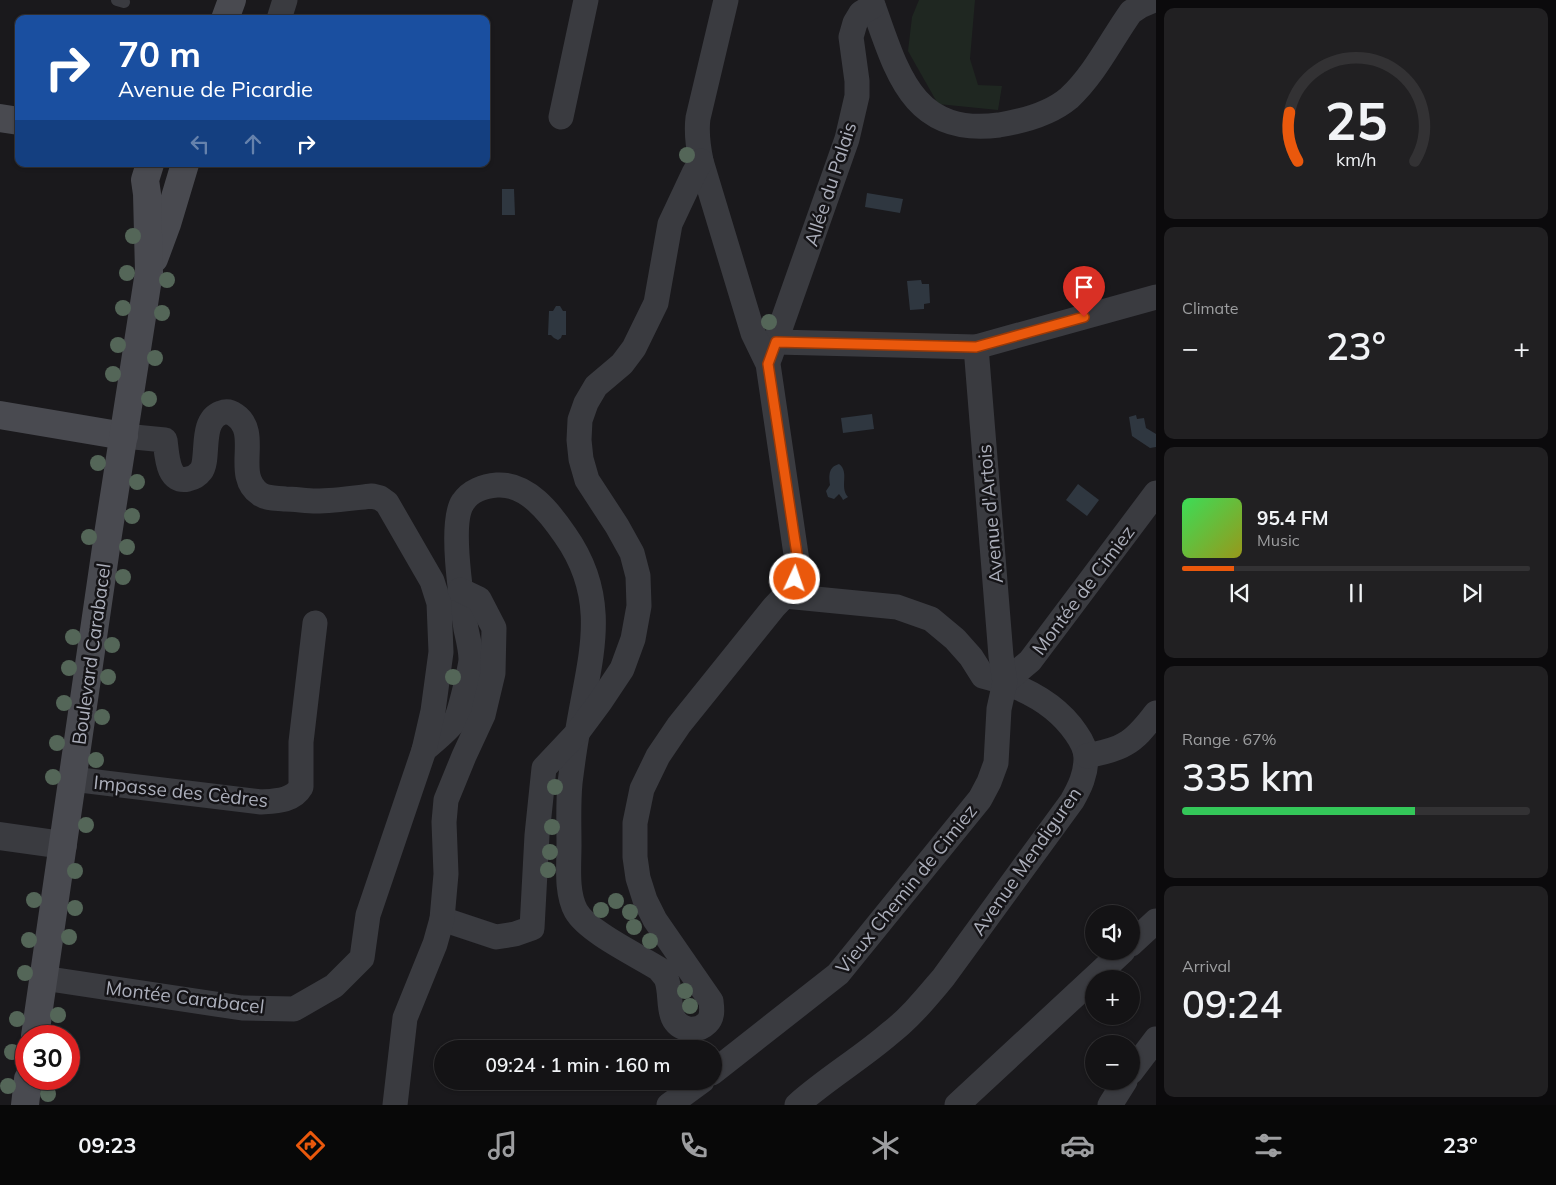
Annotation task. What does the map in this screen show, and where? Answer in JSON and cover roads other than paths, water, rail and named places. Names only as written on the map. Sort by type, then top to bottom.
[{"type":"main road","points":[[226,15],[232,0]]},
{"type":"main road","points":[[0,118],[15,120]]},
{"type":"main road","name":"Boulevard Carabacel","points":[[149,272],[167,224],[184,167]]},
{"type":"main road","name":"Boulevard Carabacel","points":[[36,1025],[107,541],[149,272],[147,194],[141,169]]},
{"type":"main road","points":[[0,415],[124,436]]},
{"type":"main road","points":[[25,1105],[27,1090]]},
{"type":"street","points":[[280,15],[285,0]]},
{"type":"street","points":[[561,117],[586,0]]},
{"type":"street","points":[[424,750],[457,719],[471,659],[460,590],[457,538],[458,514],[464,500],[483,487],[499,485],[515,487],[532,497],[545,510],[558,524],[569,541],[580,562],[588,584],[594,618],[593,646],[577,733],[570,785],[569,873],[570,892],[575,910],[586,924],[659,968],[666,978],[673,1019],[679,1026],[693,1029],[701,1028],[710,1019],[712,1011],[711,1001],[655,920],[645,900],[638,878],[635,857],[635,823],[642,790],[658,756],[679,725],[774,607],[785,596],[795,579],[798,561],[772,353],[753,333],[701,161],[696,130],[726,0]]},
{"type":"street","points":[[872,3],[900,75],[910,94],[943,120],[960,126],[982,127],[1011,123],[1034,117],[1057,107],[1079,87],[1131,12],[1154,0]]},
{"type":"street","name":"Allée du Palais","points":[[772,353],[848,139],[857,96],[852,37],[855,23],[860,13],[872,3]]},
{"type":"street","points":[[442,919],[496,937],[516,934],[532,928],[537,836],[544,768],[577,733],[600,702],[622,669],[633,639],[640,606],[638,576],[632,553],[587,480],[581,459],[579,440],[580,420],[586,403],[596,386],[622,364],[634,348],[656,303],[670,224],[701,161]]},
{"type":"street","points":[[772,353],[976,347],[1156,297]]},
{"type":"street","name":"Avenue d'Artois","points":[[976,347],[1001,656],[1005,682]]},
{"type":"street","name":"Montée Carabacel","points":[[43,978],[242,1008],[294,1009],[334,986],[362,958],[368,915],[424,750],[433,711],[442,652],[439,602],[432,581],[387,504],[380,498],[372,496],[317,501],[268,497],[260,494],[249,482],[247,474],[247,435],[243,422],[232,412],[223,412],[214,419],[209,427],[205,442],[203,467],[200,473],[184,480],[175,476],[168,467],[165,440],[124,436]]},
{"type":"street","name":"Montée de Cimiez","points":[[1005,682],[1030,661],[1156,493]]},
{"type":"street","points":[[395,1105],[405,1018],[435,944],[442,919],[446,874],[444,822],[446,800],[483,715],[493,673],[494,628],[479,599],[460,590]]},
{"type":"street","points":[[785,596],[897,607],[931,620],[955,639],[971,657],[983,676],[1005,682],[1028,692],[1055,710],[1069,723],[1081,740],[1087,756],[1108,751],[1124,744],[1136,736],[1156,713]]},
{"type":"street","name":"Impasse des Cèdres","points":[[72,780],[261,802],[294,796],[301,787],[301,742],[315,623]]},
{"type":"street","name":"Vieux Chemin de Cimiez","points":[[722,1065],[838,974],[980,799],[990,782],[996,763],[999,708],[1005,682]]},
{"type":"street","name":"Avenue Mendiguren","points":[[797,1105],[891,1033],[930,993],[1072,801],[1084,778],[1087,756]]},
{"type":"street","points":[[0,836],[63,845]]},
{"type":"street","points":[[1140,936],[1156,921]]},
{"type":"street","points":[[957,1105],[1113,960]]},
{"type":"street","points":[[1140,1060],[1156,1039]]},
{"type":"street","points":[[1110,1105],[1119,1090]]}]
